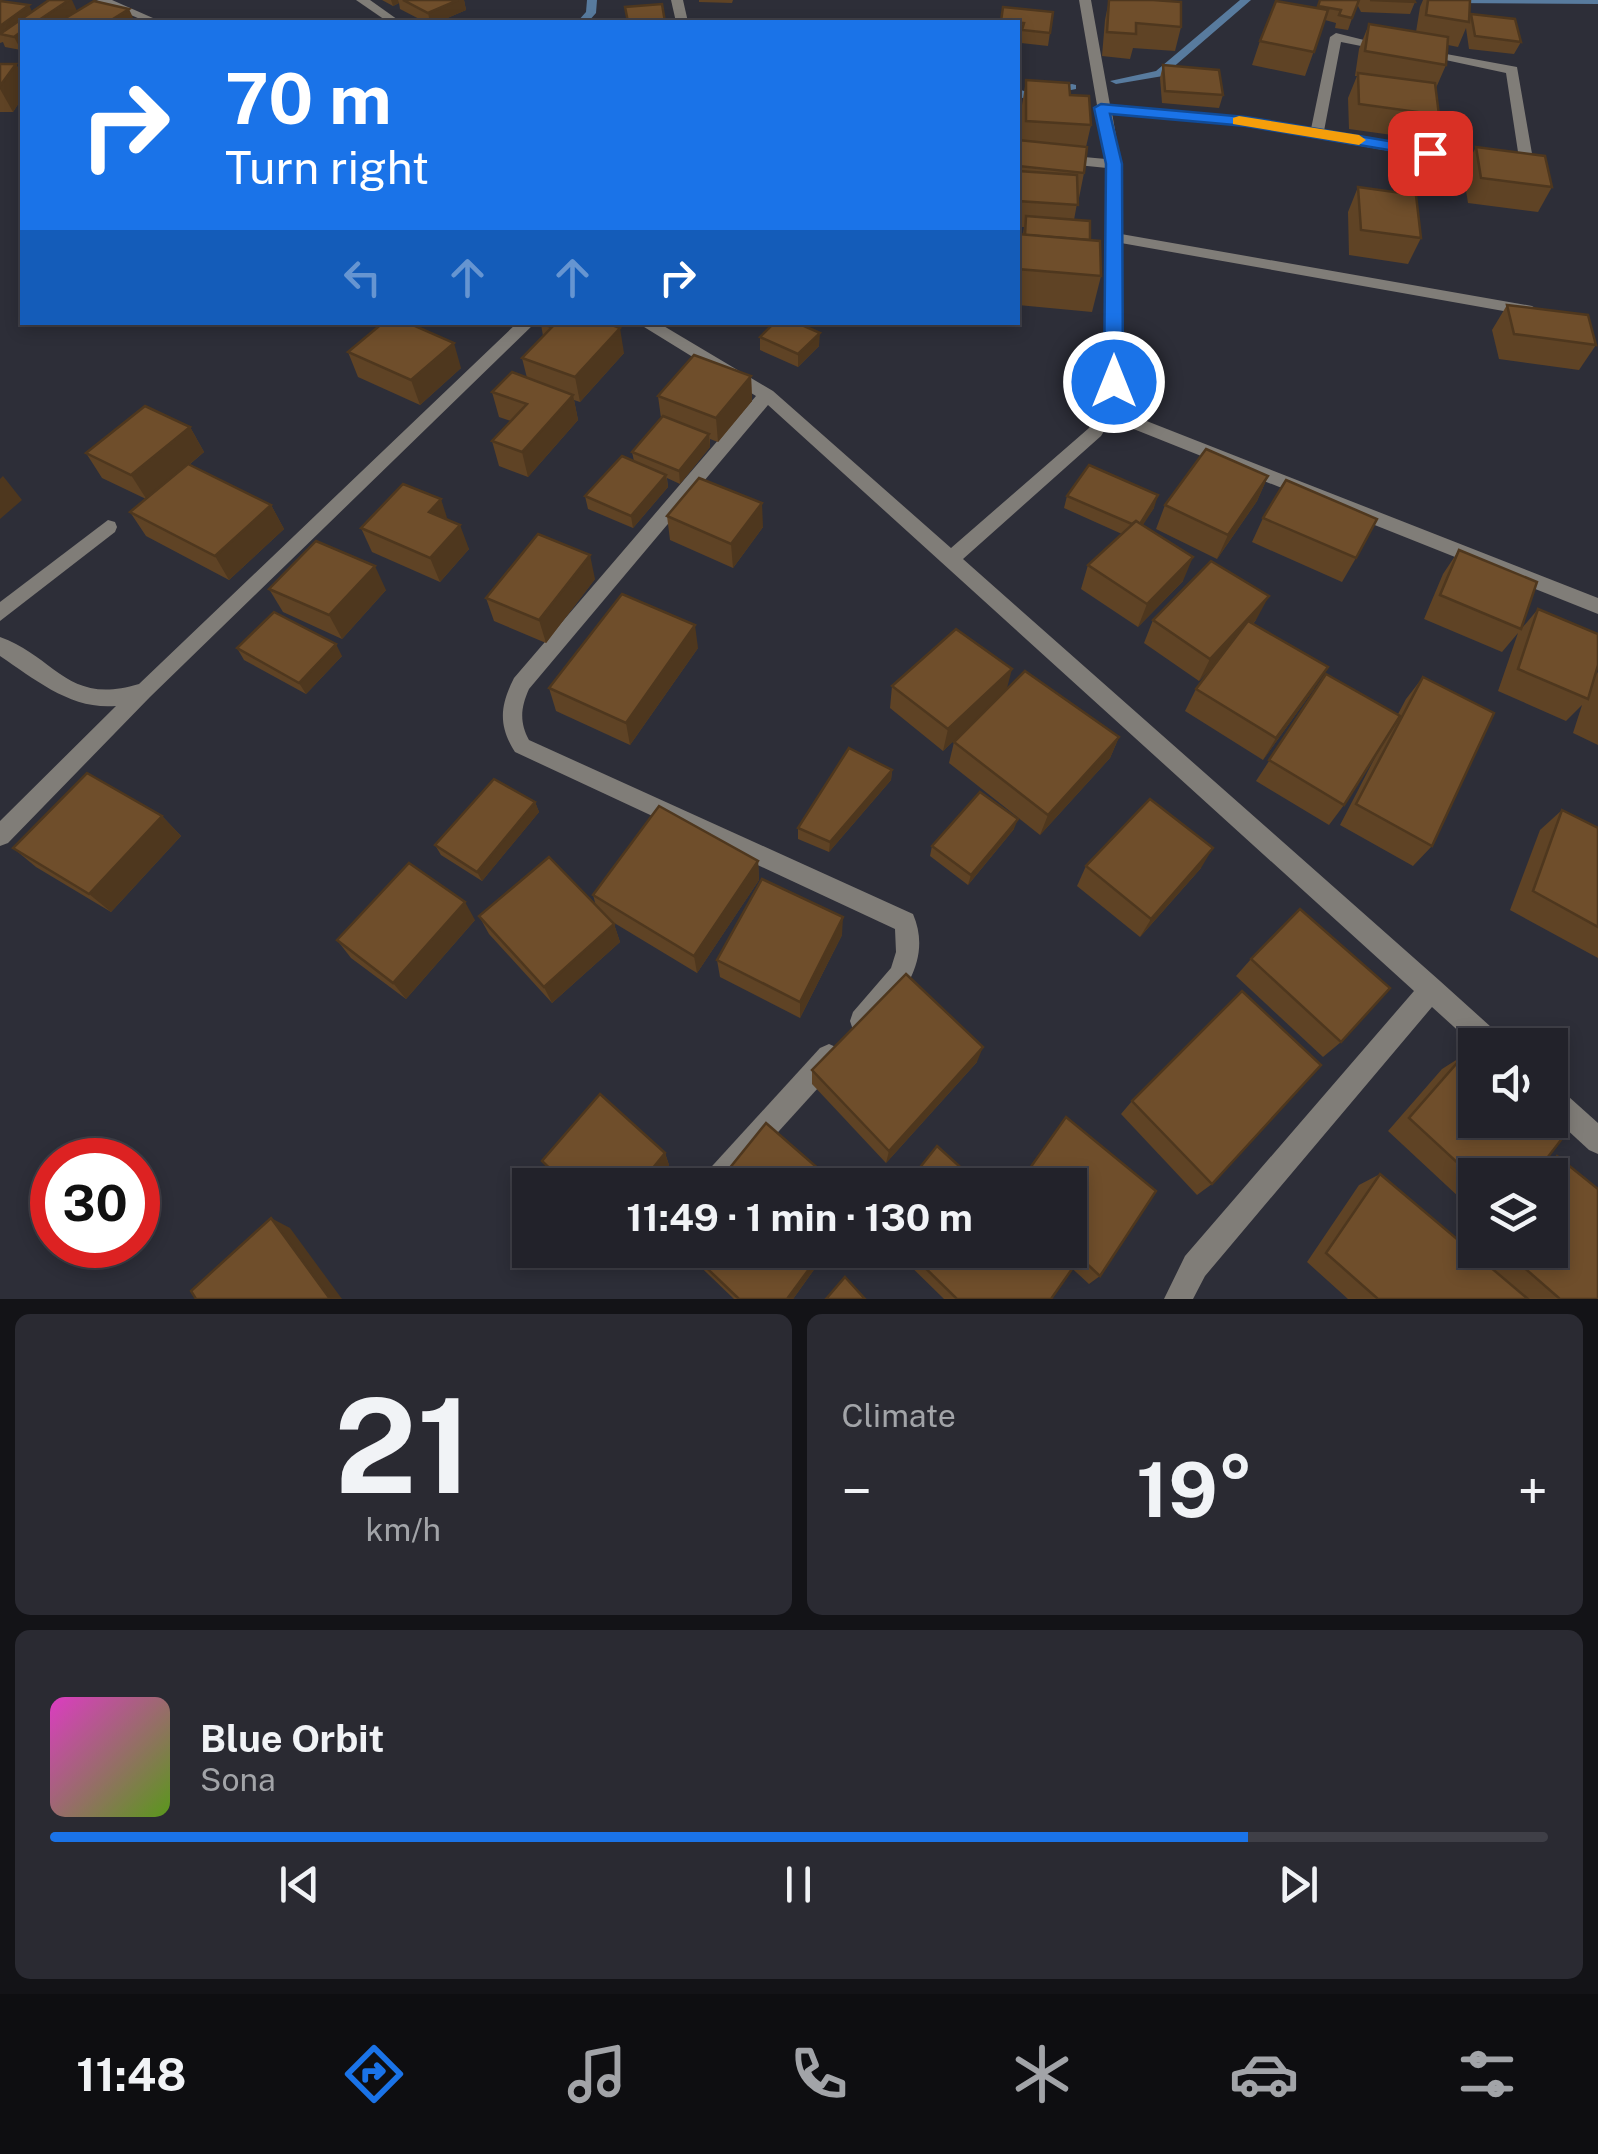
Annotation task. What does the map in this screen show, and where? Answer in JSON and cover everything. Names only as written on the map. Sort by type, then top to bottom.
[{"type":"street","points":[[102,0],[151,20]]},
{"type":"street","points":[[362,0],[392,20]]},
{"type":"street","points":[[952,558],[1095,432],[1107,412],[1114,382],[1114,164],[1101,108],[1085,0]]},
{"type":"street","points":[[1101,108],[1317,132],[1528,171],[1512,70],[1336,37],[1317,132]]},
{"type":"street","points":[[1020,155],[1114,164]]},
{"type":"street","points":[[1115,238],[1544,313]]},
{"type":"street","points":[[0,836],[525,325]]},
{"type":"street","points":[[649,325],[768,395],[1473,1028]]},
{"type":"street","points":[[728,1168],[901,978],[911,942],[905,922],[522,746],[511,730],[509,715],[521,684],[768,395]]},
{"type":"street","points":[[1107,412],[1598,606]]},
{"type":"street","points":[[0,613],[108,527]]},
{"type":"street","points":[[0,645],[83,698],[123,699],[146,690]]},
{"type":"street","points":[[1178,1299],[1195,1266],[1430,990]]},
{"type":"street","points":[[1568,1113],[1598,1140]]},
{"type":"building","points":[[49,0],[69,0],[39,20],[20,20]]},
{"type":"building","points":[[403,0],[458,0],[428,13]]},
{"type":"building","points":[[1109,0],[1181,2],[1181,27],[1136,23],[1136,34],[1107,32]]},
{"type":"building","points":[[1320,0],[1359,0],[1352,18],[1339,15],[1341,10],[1318,6]]},
{"type":"building","points":[[1428,0],[1470,0],[1469,22],[1426,15]]},
{"type":"building","points":[[0,1],[29,5],[0,26]]},
{"type":"building","points":[[94,1],[129,9],[111,20],[62,20]]},
{"type":"building","points":[[1276,1],[1328,10],[1314,52],[1260,41]]},
{"type":"building","points":[[662,4],[665,20],[628,20],[625,7]]},
{"type":"building","points":[[1003,7],[1053,12],[1050,33],[1022,30],[1024,23],[1020,20],[1001,20]]},
{"type":"building","points":[[1471,14],[1515,19],[1521,42],[1475,36]]},
{"type":"building","points":[[20,20],[20,32],[14,37],[0,34]]},
{"type":"building","points":[[1369,24],[1448,37],[1446,65],[1365,51]]},
{"type":"building","points":[[0,64],[16,64],[0,86]]},
{"type":"building","points":[[1163,65],[1219,70],[1223,95],[1165,91]]},
{"type":"building","points":[[1358,73],[1435,83],[1439,115],[1359,104]]},
{"type":"building","points":[[1026,80],[1069,83],[1070,95],[1089,96],[1091,125],[1026,121]]},
{"type":"building","points":[[1020,140],[1087,147],[1084,173],[1020,166]]},
{"type":"building","points":[[1476,147],[1545,156],[1552,187],[1481,178]]},
{"type":"building","points":[[1020,171],[1077,175],[1078,205],[1020,201]]},
{"type":"building","points":[[1358,187],[1416,195],[1421,238],[1361,230]]},
{"type":"building","points":[[1026,216],[1090,221],[1090,240],[1025,235]]},
{"type":"building","points":[[1020,234],[1100,241],[1101,276],[1020,269]]},
{"type":"building","points":[[1507,305],[1588,315],[1596,345],[1514,334]]},
{"type":"building","points":[[380,325],[413,325],[454,343],[411,380],[348,352]]},
{"type":"building","points":[[554,325],[620,328],[575,377],[522,358]]},
{"type":"building","points":[[772,325],[802,325],[820,333],[798,354],[760,337]]},
{"type":"building","points":[[694,355],[751,376],[716,418],[658,396]]},
{"type":"building","points":[[512,372],[573,395],[522,452],[492,441],[527,404],[492,392]]},
{"type":"building","points":[[145,406],[190,427],[131,475],[86,453]]},
{"type":"building","points":[[663,416],[709,434],[679,471],[632,452]]},
{"type":"building","points":[[1206,449],[1268,476],[1228,535],[1165,505]]},
{"type":"building","points":[[622,456],[666,475],[631,516],[585,496]]},
{"type":"building","points":[[188,464],[271,505],[215,556],[130,512]]},
{"type":"building","points":[[1089,465],[1158,495],[1140,524],[1067,496]]},
{"type":"building","points":[[699,478],[762,503],[731,544],[667,516]]},
{"type":"building","points":[[1286,480],[1377,519],[1356,558],[1263,518]]},
{"type":"building","points":[[403,484],[441,499],[429,512],[460,525],[430,558],[361,528]]},
{"type":"building","points":[[1136,521],[1193,557],[1147,604],[1088,565]]},
{"type":"building","points":[[538,534],[590,555],[539,620],[486,598]]},
{"type":"building","points":[[316,541],[375,566],[329,615],[269,589]]},
{"type":"building","points":[[1459,550],[1537,582],[1521,629],[1440,595]]},
{"type":"building","points":[[1211,561],[1269,596],[1210,659],[1153,620]]},
{"type":"building","points":[[622,594],[695,625],[626,723],[549,688]]},
{"type":"building","points":[[1538,609],[1598,634],[1598,665],[1588,699],[1518,669]]},
{"type":"building","points":[[274,612],[336,644],[299,683],[237,648]]},
{"type":"building","points":[[1248,621],[1328,667],[1276,738],[1196,689]]},
{"type":"building","points":[[956,629],[1012,669],[948,729],[892,686]]},
{"type":"building","points":[[1025,671],[1119,737],[1048,815],[954,742]]},
{"type":"building","points":[[1326,674],[1400,716],[1344,805],[1269,760]]},
{"type":"building","points":[[1423,677],[1494,713],[1432,846],[1356,804]]},
{"type":"building","points":[[849,748],[892,770],[830,842],[798,828]]},
{"type":"building","points":[[87,773],[162,816],[89,894],[13,848]]},
{"type":"building","points":[[494,779],[535,802],[477,872],[435,845]]},
{"type":"building","points":[[980,792],[1018,819],[971,875],[932,846]]},
{"type":"building","points":[[1150,799],[1213,848],[1151,919],[1086,866]]},
{"type":"building","points":[[659,806],[758,861],[694,956],[593,895]]},
{"type":"building","points":[[1562,810],[1598,828],[1598,927],[1533,891]]},
{"type":"building","points":[[549,857],[614,924],[544,987],[479,916]]},
{"type":"building","points":[[409,863],[465,902],[393,983],[337,940]]},
{"type":"building","points":[[762,879],[843,917],[800,1002],[717,960]]},
{"type":"building","points":[[1300,909],[1390,988],[1341,1042],[1251,959]]},
{"type":"building","points":[[906,974],[983,1047],[889,1151],[812,1070]]},
{"type":"building","points":[[1242,991],[1321,1065],[1212,1184],[1132,1101]]},
{"type":"building","points":[[1458,1062],[1458,1138],[1561,1140],[1547,1158],[1458,1158],[1458,1163],[1409,1118]]},
{"type":"building","points":[[600,1094],[665,1153],[653,1168],[549,1168],[542,1161]]},
{"type":"building","points":[[1066,1117],[1156,1191],[1100,1276],[1087,1264],[1087,1168],[1030,1168]]},
{"type":"building","points":[[766,1123],[818,1168],[730,1168]]},
{"type":"building","points":[[937,1146],[961,1168],[920,1168]]},
{"type":"building","points":[[1568,1165],[1598,1189],[1598,1299],[1560,1299],[1525,1268],[1568,1268]]},
{"type":"building","points":[[1380,1174],[1458,1240],[1458,1268],[1491,1268],[1528,1299],[1378,1299],[1326,1253]]},
{"type":"building","points":[[271,1218],[330,1299],[196,1299],[191,1291]]},
{"type":"building","points":[[707,1268],[810,1268],[787,1299],[739,1299]]},
{"type":"building","points":[[925,1268],[1072,1269],[1051,1299],[957,1299]]},
{"type":"building","points":[[845,1277],[865,1299],[826,1299]]},
{"type":"waterway","points":[[584,20],[591,13],[592,0]]},
{"type":"waterway","points":[[1116,81],[1159,74],[1246,0]]},
{"type":"waterway","points":[[1449,0],[1598,1]]},
{"type":"waterway","points":[[1020,93],[1025,96],[1072,87]]},
{"type":"slow traffic","points":[[1239,121],[1359,140]]},
{"type":"route","points":[[1114,382],[1114,164],[1101,108],[1246,122],[1430,153]]}]
